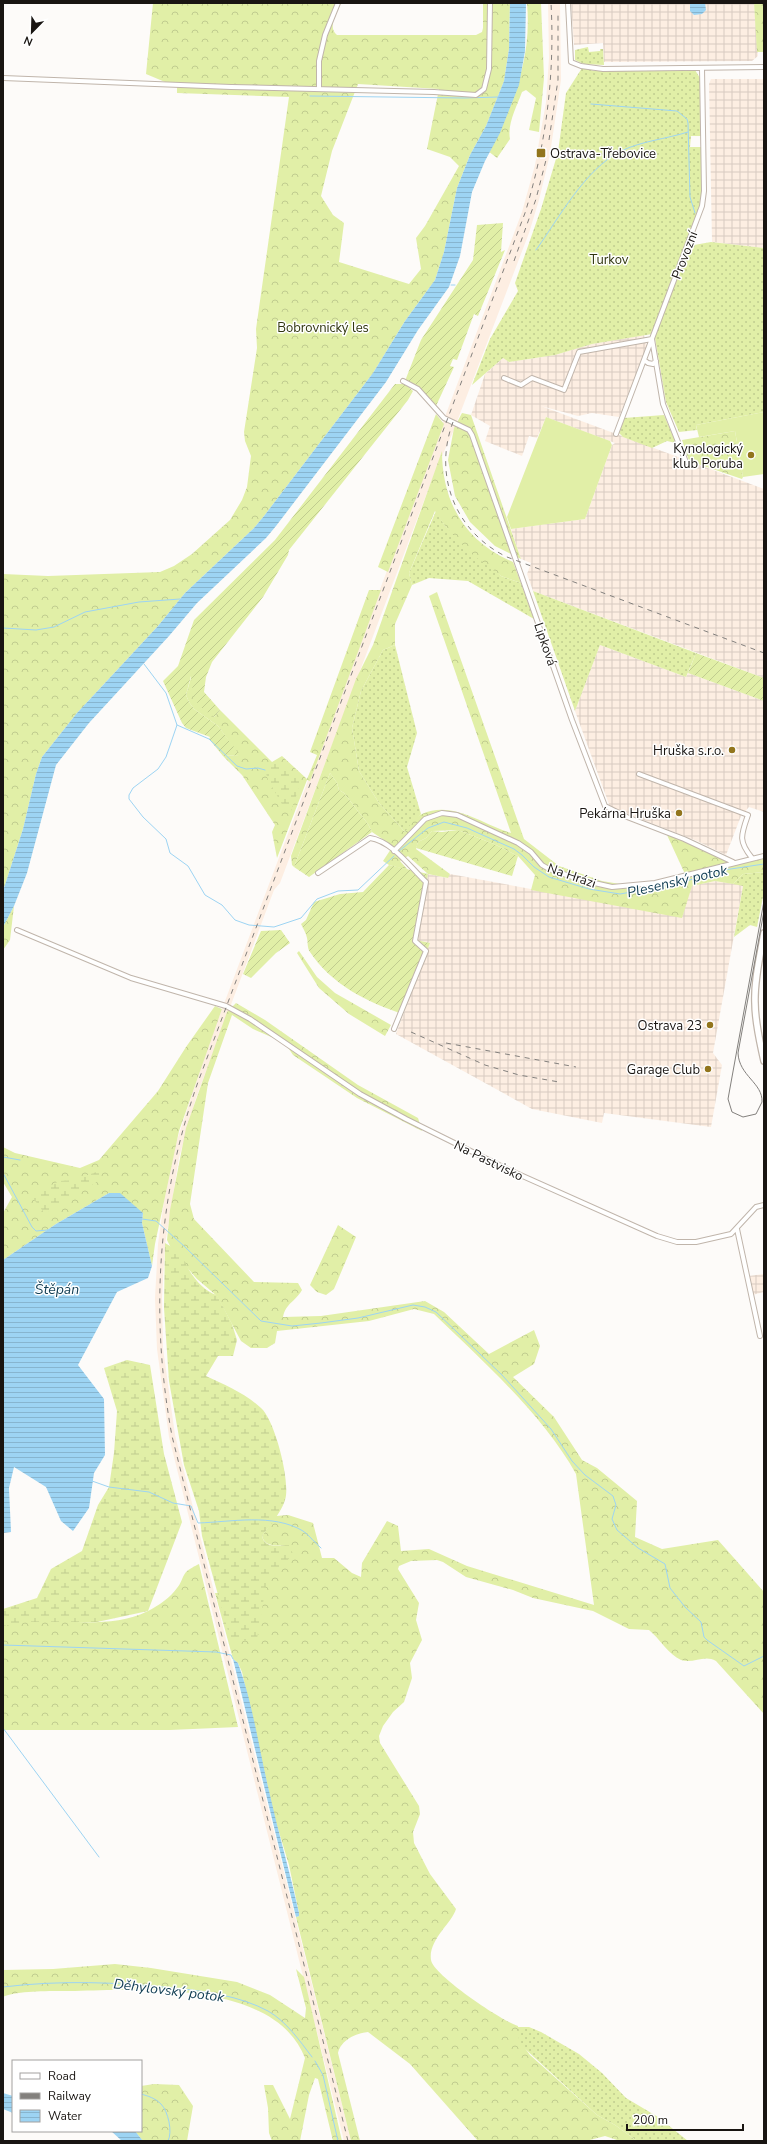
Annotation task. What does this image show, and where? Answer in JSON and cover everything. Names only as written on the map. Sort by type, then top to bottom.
[{"type":"street","points":[[319,88],[319,61],[325,35],[338,3]]},
{"type":"street","points":[[3,78],[434,92],[476,95],[484,89],[489,69],[490,3]]},
{"type":"street","points":[[568,3],[571,62],[581,66],[603,69],[764,67]]},
{"type":"street","name":"Provozní","points":[[616,434],[702,206],[704,191],[702,68]]},
{"type":"street","points":[[504,378],[521,385],[532,378],[564,390],[579,352],[652,339],[664,404],[686,462]]},
{"type":"street","points":[[644,360],[648,364],[653,364],[656,362]]},
{"type":"street","name":"Lipková","points":[[403,381],[418,389],[444,418],[469,430],[472,435],[533,604],[572,720],[605,806],[627,817],[684,839],[733,862]]},
{"type":"street","points":[[639,774],[748,815],[742,832],[742,842],[752,858]]},
{"type":"street","name":"Na Hrázi","points":[[394,851],[425,819],[432,815],[450,814],[518,843],[531,852],[549,869],[580,880],[612,887],[655,883],[733,862],[764,856]]},
{"type":"street","points":[[318,873],[370,838],[376,839],[394,851],[426,882],[415,941],[426,951],[394,1029]]},
{"type":"street","name":"Na Pastvisko","points":[[17,930],[131,978],[226,1006],[250,1019],[360,1094],[507,1169],[620,1220],[677,1242],[696,1242],[719,1238],[731,1234],[756,1207],[764,1205]]},
{"type":"street","points":[[764,933],[757,973],[755,1005],[764,1061]]},
{"type":"street","points":[[737,1229],[760,1336]]},
{"type":"shaded area","points":[[548,3],[560,3],[561,80],[550,154],[529,233],[453,432],[436,469],[280,883],[274,890],[196,1098],[179,1158],[165,1245],[162,1298],[163,1348],[175,1435],[351,2141],[344,2141],[169,1437],[157,1349],[155,1298],[158,1244],[164,1201],[176,1143],[210,1041],[522,212],[535,165],[546,102],[549,58]]},
{"type":"shaded area","points":[[571,3],[754,3],[758,56],[752,61],[604,62],[603,43],[574,45]]},
{"type":"shaded area","points":[[711,79],[764,79],[764,248],[712,242],[709,84]]},
{"type":"shaded area","points":[[644,335],[647,347],[619,417],[592,413],[578,416],[541,406],[764,489],[764,678],[533,591],[527,574],[531,563],[521,559],[511,529],[585,519],[612,445],[615,443],[546,417],[537,438],[529,436],[522,456],[485,441],[490,426],[471,415],[485,374],[503,358],[509,362],[555,355],[592,344]]},
{"type":"shaded area","points":[[600,645],[686,677],[688,673],[764,701],[764,812],[749,807],[741,816],[726,855],[697,841],[610,807],[575,711]]},
{"type":"shaded area","points":[[428,874],[447,878],[450,874],[682,917],[691,886],[715,881],[743,885],[713,1053],[722,1065],[711,1127],[604,1113],[602,1123],[532,1109],[396,1034],[430,943],[416,940]]},
{"type":"shaded area","points":[[764,1274],[764,1292],[752,1295],[748,1276]]},
{"type":"green space","name":"Bobrovnický les","points":[[153,3],[341,3],[335,15],[333,24],[334,32],[337,35],[476,35],[482,32],[483,28],[483,3],[510,3],[509,49],[504,81],[486,126],[470,155],[457,188],[444,252],[435,280],[405,321],[373,373],[264,516],[254,528],[185,593],[158,626],[77,713],[42,757],[36,774],[23,829],[3,891],[3,574],[48,576],[160,572],[174,566],[192,554],[230,520],[242,500],[247,487],[251,456],[245,441],[244,432],[257,348],[256,329],[289,97],[177,93],[177,87],[146,74]],"holes":[[[358,84],[439,89],[427,149],[450,157],[459,166],[425,226],[416,238],[421,269],[409,284],[339,262],[344,223],[333,215],[321,196],[332,151]]]},
{"type":"green space","points":[[527,3],[541,3],[544,78],[539,132],[529,130],[536,98],[526,90],[522,92],[513,115],[509,133],[510,139],[497,158],[488,151],[513,98],[519,80],[527,44]]},
{"type":"green space","points":[[754,3],[764,3],[764,52],[757,52]]},
{"type":"green space","points":[[588,47],[589,52],[600,51],[600,49],[603,49],[604,65],[584,64],[575,60],[575,50]]},
{"type":"green space","name":"Turkov","points":[[582,68],[595,71],[695,70],[700,78],[701,136],[691,136],[690,147],[702,147],[702,192],[700,205],[687,240],[694,245],[711,242],[764,248],[764,412],[696,425],[697,430],[679,432],[666,402],[655,338],[652,334],[592,344],[555,355],[509,362],[503,358],[472,385],[490,339],[518,291],[515,283],[541,209],[558,152],[566,93]]},
{"type":"green space","points":[[503,223],[501,252],[505,250],[478,316],[474,314],[457,360],[453,359],[450,366],[454,367],[436,406],[418,387],[405,381],[421,340],[473,260],[477,225]]},
{"type":"green space","points":[[395,384],[405,384],[413,391],[408,400],[289,550],[288,555],[263,597],[212,662],[206,677],[204,692],[220,710],[214,717],[199,706],[193,694],[191,676],[186,695],[189,702],[194,709],[218,726],[240,755],[223,756],[209,739],[210,737],[186,728],[182,723],[163,681],[178,666],[194,620],[275,540]]},
{"type":"green space","name":"Kynologický klub Poruba","points":[[764,412],[764,474],[743,477],[735,431],[699,437],[696,425]]},
{"type":"green space","points":[[462,413],[471,415],[521,559],[495,546],[470,522],[455,496],[448,460],[454,428]]},
{"type":"green space","points":[[436,414],[444,424],[388,572],[378,567]]},
{"type":"green space","points":[[664,415],[676,443],[667,441],[652,448],[623,437],[619,433],[619,427],[624,418]]},
{"type":"green space","points":[[546,417],[610,441],[612,445],[585,519],[511,529],[507,517]]},
{"type":"green space","points":[[735,431],[743,477],[742,479],[689,461],[682,440]]},
{"type":"green space","points":[[442,451],[446,487],[460,518],[469,532],[482,543],[496,554],[513,562],[521,583],[501,576],[469,552],[445,526],[435,511],[409,573],[412,585],[395,624],[395,645],[383,650],[361,691],[352,728],[359,771],[379,803],[405,832],[420,815],[434,810],[445,810],[468,815],[511,833],[429,596],[437,592],[524,839],[559,866],[602,881],[632,886],[685,874],[667,835],[714,851],[732,864],[764,859],[764,872],[743,874],[733,884],[715,881],[692,886],[682,918],[531,890],[535,875],[518,856],[494,844],[458,830],[432,831],[426,838],[418,842],[416,849],[450,874],[448,878],[428,874],[408,856],[400,861],[408,870],[389,865],[383,861],[393,846],[372,832],[368,824],[344,793],[339,790],[337,783],[330,773],[294,867],[292,865],[291,856],[356,679],[373,645]]},
{"type":"green space","points":[[436,511],[445,526],[501,576],[521,583],[534,619],[468,581],[429,578],[412,585],[409,573]]},
{"type":"green space","points":[[369,590],[381,590],[310,781],[307,780],[277,858],[272,832],[275,825],[242,775],[223,756],[239,755],[218,726],[194,709],[189,702],[186,695],[192,674],[214,717],[220,710],[272,762],[282,756],[307,779],[317,755],[310,752]]},
{"type":"green space","points":[[533,591],[696,653],[686,677],[600,645],[575,711]]},
{"type":"green space","points":[[395,645],[417,733],[407,767],[421,814],[405,832],[379,803],[359,771],[352,728],[361,691],[383,650]]},
{"type":"green space","points":[[696,653],[764,678],[764,701],[688,673]]},
{"type":"green space","points":[[276,763],[283,765],[301,782],[291,811],[283,806],[268,780],[266,773],[269,767]]},
{"type":"green space","points":[[330,773],[337,783],[339,790],[344,793],[368,824],[372,832],[309,877],[294,867]]},
{"type":"green space","points":[[458,830],[494,844],[518,856],[512,876],[416,848],[418,842],[426,838],[432,831],[442,832]]},
{"type":"green space","points":[[389,865],[428,874],[416,940],[430,943],[403,1014],[376,1004],[351,991],[329,974],[319,964],[309,950],[307,936],[301,924],[306,920],[314,902],[340,894],[363,892]]},
{"type":"green space","points":[[764,872],[764,892],[757,927],[750,925],[734,937],[743,886],[733,884],[743,874]]},
{"type":"green space","points":[[14,906],[10,940],[3,950],[3,927]]},
{"type":"green space","points":[[281,930],[290,943],[276,953],[251,978],[243,974],[261,931]]},
{"type":"green space","points":[[299,951],[317,977],[335,993],[391,1025],[385,1036],[349,1014],[319,988],[297,953]]},
{"type":"green space","points":[[236,1003],[265,1020],[358,1085],[418,1118],[422,1131],[357,1098],[293,1055],[285,1043],[253,1029],[232,1015],[208,1083],[190,1204],[194,1219],[254,1282],[298,1283],[302,1290],[288,1305],[283,1317],[321,1316],[425,1301],[444,1312],[489,1354],[534,1330],[540,1346],[534,1364],[513,1377],[554,1417],[582,1460],[597,1468],[637,1501],[635,1537],[662,1549],[718,1540],[764,1592],[764,1714],[716,1661],[707,1658],[690,1661],[681,1660],[672,1654],[649,1630],[629,1629],[593,1611],[533,1598],[513,1590],[466,1577],[443,1562],[437,1560],[411,1561],[399,1566],[398,1569],[419,1603],[416,1620],[422,1640],[410,1663],[412,1678],[404,1702],[393,1712],[383,1726],[379,1736],[380,1743],[419,1806],[420,1814],[413,1832],[414,1843],[430,1874],[456,1909],[433,1946],[431,1960],[443,1976],[469,1997],[498,2016],[518,2026],[519,2040],[530,2055],[597,2115],[615,2125],[637,2141],[620,2141],[605,2136],[586,2141],[478,2141],[410,2064],[368,2032],[350,2038],[342,2044],[338,2053],[360,2141],[351,2141],[296,1917],[299,1916],[299,1913],[289,1865],[275,1819],[242,1672],[238,1663],[233,1659],[215,1593],[225,1593],[289,1545],[269,1544],[262,1536],[276,1516],[288,1515],[313,1523],[322,1558],[334,1558],[352,1573],[361,1577],[362,1563],[387,1521],[398,1526],[401,1551],[429,1549],[467,1566],[594,1605],[576,1474],[563,1452],[530,1410],[492,1370],[434,1314],[414,1309],[369,1321],[277,1331],[275,1343],[267,1348],[251,1348],[241,1341],[217,1296],[197,1279],[172,1250],[167,1240],[170,1210],[186,1128],[227,1012]]},
{"type":"green space","points":[[215,1006],[222,1009],[179,1131],[155,1244],[152,1266],[142,1223],[143,1213],[109,1193],[56,1224],[3,1260],[3,1213],[12,1197],[3,1182],[3,1147],[15,1153],[80,1168],[99,1160],[158,1091],[186,1047]]},
{"type":"green space","points":[[99,1171],[100,1180],[45,1214],[33,1198],[39,1192],[59,1181],[74,1180]]},
{"type":"green space","points":[[338,1225],[356,1237],[334,1289],[326,1295],[317,1292],[310,1285]]},
{"type":"green space","points":[[165,1243],[182,1253],[190,1272],[200,1284],[211,1293],[217,1295],[232,1324],[237,1340],[233,1356],[218,1356],[206,1376],[242,1394],[261,1408],[272,1425],[284,1467],[286,1480],[285,1500],[278,1514],[262,1536],[269,1545],[289,1545],[293,1554],[266,1585],[257,1639],[251,1641],[230,1638],[202,1536],[199,1511],[184,1465],[169,1381],[164,1308]]},
{"type":"green space","points":[[127,1360],[150,1365],[164,1454],[182,1522],[148,1611],[97,1622],[26,1622],[3,1626],[3,1609],[37,1598],[51,1569],[82,1551],[98,1505],[109,1487],[114,1453],[117,1411],[104,1368]]},
{"type":"green space","points":[[199,1564],[238,1727],[170,1730],[3,1730],[3,1625],[39,1621],[113,1621],[131,1617],[148,1611],[164,1601],[178,1586],[186,1572]]},
{"type":"green space","points":[[115,1964],[151,1968],[237,1982],[270,1995],[305,2018],[306,2008],[296,1969],[304,1977],[342,2141],[333,2141],[318,2079],[315,2078],[309,2095],[300,2141],[272,2141],[269,2133],[268,2108],[264,2085],[273,2085],[290,2119],[305,2058],[289,2033],[266,2015],[237,2002],[204,1995],[169,1991],[135,1990],[38,1991],[17,1993],[3,1997],[3,1970],[53,1969]]},
{"type":"green space","points":[[518,2027],[529,2027],[541,2032],[579,2054],[602,2073],[626,2098],[658,2117],[688,2141],[637,2141],[615,2125],[597,2115],[522,2046],[518,2040]]},
{"type":"green space","points":[[154,2084],[179,2085],[193,2106],[187,2141],[143,2141],[136,2132],[142,2132],[142,2086]]},
{"type":"water","points":[[510,3],[526,3],[525,51],[519,85],[500,133],[485,161],[472,192],[460,256],[449,287],[418,330],[386,382],[276,526],[266,538],[197,603],[169,636],[89,723],[56,765],[27,873],[14,906],[3,927],[3,891],[23,829],[36,774],[42,757],[77,713],[158,626],[185,593],[254,528],[264,516],[373,373],[405,321],[435,280],[444,252],[457,188],[470,155],[486,126],[504,81],[509,49]]},
{"type":"water","points":[[690,3],[705,3],[706,10],[702,14],[694,15],[690,11]]},
{"type":"water","name":"Štěpán","points":[[109,1193],[120,1193],[143,1213],[142,1223],[152,1266],[148,1278],[117,1292],[78,1365],[104,1399],[105,1455],[94,1473],[89,1508],[73,1531],[61,1521],[46,1487],[14,1467],[9,1488],[11,1532],[3,1533],[3,1260],[56,1224]]},
{"type":"water","points":[[233,1659],[238,1663],[252,1710],[265,1775],[299,1913],[299,1916],[296,1917]]},
{"type":"water","points":[[3,2093],[12,2096],[12,2113],[3,2109]]},
{"type":"water","points":[[112,2132],[136,2132],[143,2141],[122,2141]]},
{"type":"waterway","points":[[310,96],[499,97]]},
{"type":"waterway","points":[[591,104],[677,111],[687,119],[690,197],[695,213]]},
{"type":"waterway","points":[[536,250],[584,182],[608,159],[621,151],[637,145],[688,132]]},
{"type":"waterway","points":[[3,628],[36,630],[54,627],[85,612],[139,602],[180,599]]},
{"type":"waterway","name":"Plesenský potok","points":[[144,664],[166,693],[177,725],[166,757],[158,769],[133,788],[129,795],[129,799],[143,817],[166,839],[170,853],[188,866],[205,895],[222,905],[235,920],[249,925],[274,927],[301,918],[317,899],[338,891],[358,890],[394,856]]},
{"type":"waterway","points":[[177,725],[209,739],[237,766],[246,769],[258,768],[265,770]]},
{"type":"waterway","name":"Plesenský potok","points":[[399,851],[428,828],[444,822],[467,828],[514,849],[534,867],[549,877],[589,889],[620,894],[676,884],[724,870],[764,864]]},
{"type":"waterway","points":[[3,1157],[20,1160]]},
{"type":"waterway","points":[[3,1173],[32,1227],[36,1231],[48,1230]]},
{"type":"waterway","points":[[142,1219],[156,1221],[184,1246],[261,1321],[292,1326],[321,1323],[358,1318],[413,1305],[425,1307],[436,1312],[502,1375],[551,1429],[572,1461],[585,1475],[613,1496],[616,1505],[612,1519],[617,1530],[638,1548],[665,1564],[670,1588],[685,1607],[701,1622],[704,1637],[744,1666],[764,1656]]},
{"type":"waterway","points":[[92,1481],[109,1487],[149,1492],[173,1503],[191,1506],[198,1523],[238,1520],[265,1520],[291,1525],[303,1531],[321,1548]]},
{"type":"waterway","points":[[3,1645],[216,1652],[231,1655],[233,1659]]},
{"type":"waterway","points":[[3,1728],[99,1857]]},
{"type":"waterway","name":"Děhylovský potok","points":[[3,1987],[46,1983],[110,1983],[185,1989],[222,1995],[257,2006],[275,2015],[292,2032],[312,2057]]},
{"type":"waterway","name":"Děhylovský potok","points":[[315,2061],[323,2075],[338,2141]]},
{"type":"waterway","points":[[142,2094],[149,2096],[164,2107],[168,2116],[170,2127],[168,2141]]},
{"type":"tram line","points":[[764,901],[728,1099],[732,1112],[743,1117],[756,1114],[762,1102],[759,1090],[742,1068],[738,1053],[764,911]]},
{"type":"railway","points":[[348,2141],[172,1436],[165,1391],[161,1347],[161,1258],[166,1213],[174,1169],[184,1125],[198,1082],[525,213],[544,136],[552,57],[551,3]]},
{"type":"railway","points":[[549,140],[558,80],[558,11]]},
{"type":"railway","points":[[514,261],[536,199],[546,160]]},
{"type":"railway","points":[[453,422],[447,442],[446,462],[448,481],[453,500],[462,517],[474,533],[489,546],[507,557],[764,653]]},
{"type":"railway","points":[[411,1032],[485,1065],[519,1075],[559,1082]]},
{"type":"railway","points":[[446,1043],[576,1067]]},
{"type":"place","name":"Ostrava-Třebovice","points":[[541,153]]},
{"type":"place","name":"Kynologický klub Poruba","points":[[751,455]]},
{"type":"place","name":"Hruška s.r.o.","points":[[732,750]]},
{"type":"place","name":"Pekárna Hruška","points":[[679,813]]},
{"type":"place","name":"Ostrava 23","points":[[710,1025]]},
{"type":"place","name":"Garage Club","points":[[708,1069]]}]
